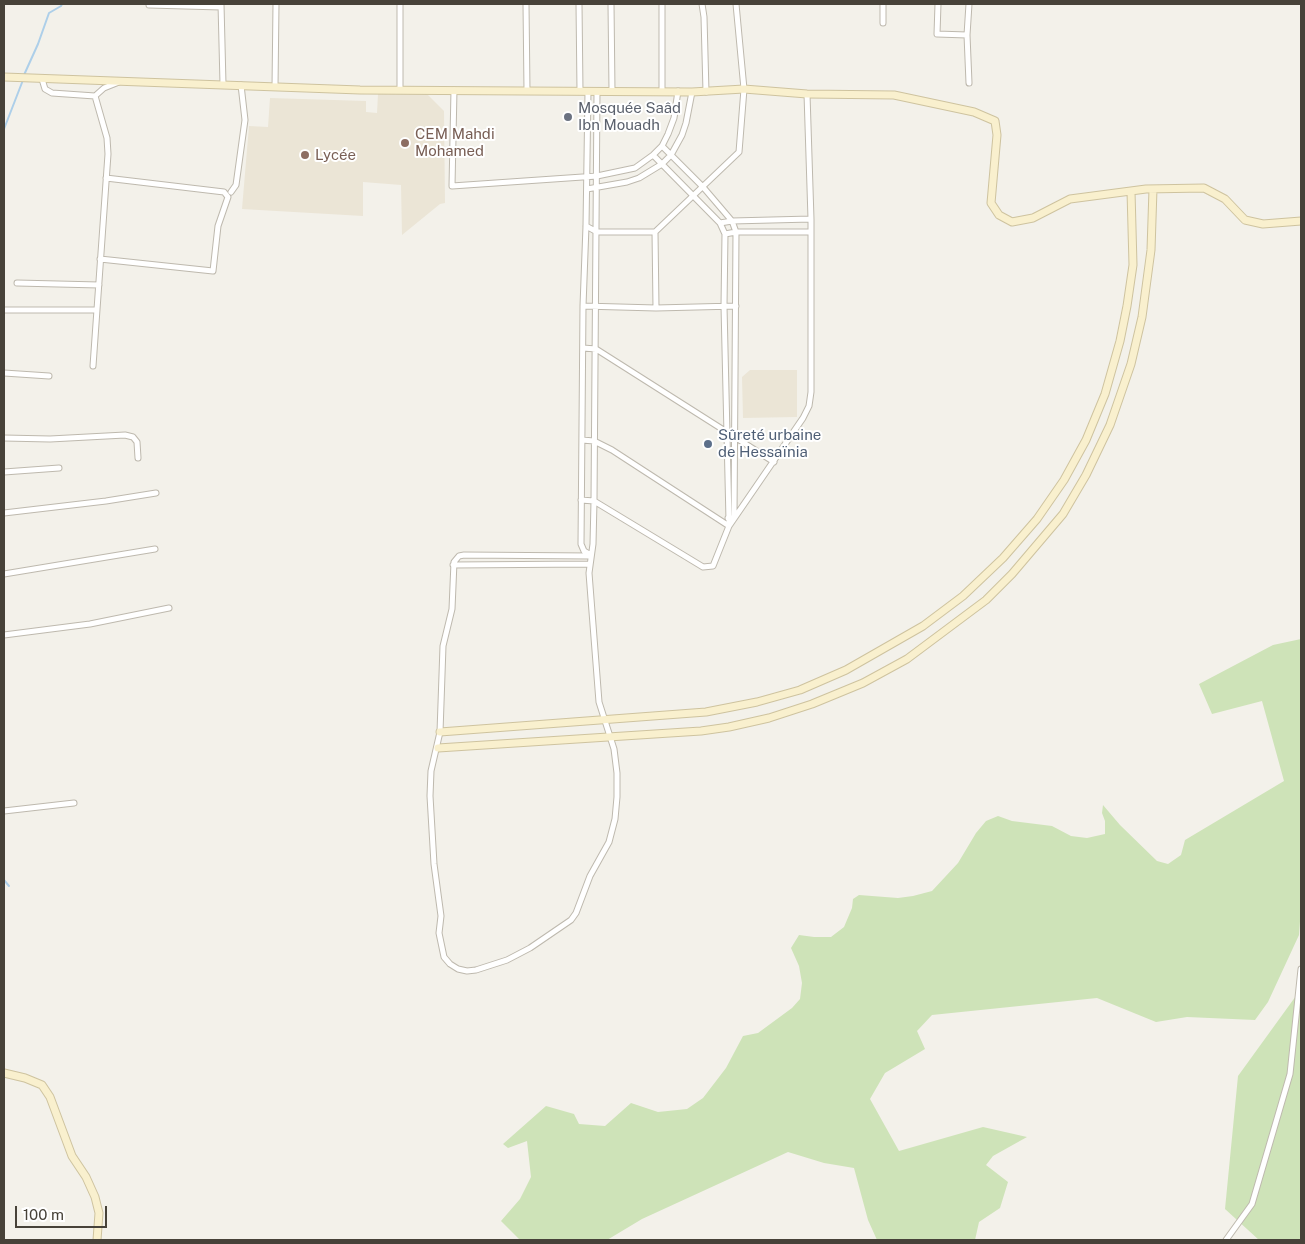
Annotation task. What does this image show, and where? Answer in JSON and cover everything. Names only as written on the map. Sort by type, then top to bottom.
[{"type":"street","points":[[275,87],[276,4]]},
{"type":"street","points":[[400,4],[400,90]]},
{"type":"street","points":[[526,4],[527,91]]},
{"type":"street","points":[[579,4],[587,177],[583,306],[581,547],[590,555]]},
{"type":"street","points":[[611,4],[612,91]]},
{"type":"street","points":[[662,4],[662,91]]},
{"type":"street","points":[[702,4],[706,92]]},
{"type":"street","points":[[586,226],[597,232],[655,232],[739,152],[744,89],[736,4]]},
{"type":"street","points":[[883,4],[883,23]]},
{"type":"street","points":[[938,4],[937,34],[967,36]]},
{"type":"street","points":[[969,4],[967,36],[969,83]]},
{"type":"street","points":[[149,5],[221,5],[223,84]]},
{"type":"street","points":[[4,77],[400,90],[706,92],[744,89],[808,94],[894,95],[974,112],[995,121],[997,135],[991,203],[999,215],[1012,222],[1033,218],[1070,198],[1153,189],[1204,188],[1225,199],[1245,220],[1263,224],[1301,221]]},
{"type":"street","points":[[42,79],[45,88],[52,93],[95,96],[104,88],[122,81]]},
{"type":"street","points":[[231,192],[236,185],[245,120],[241,86]]},
{"type":"street","points":[[454,90],[452,186],[587,177],[635,168],[662,146],[674,118],[678,92]]},
{"type":"street","points":[[590,555],[461,556],[456,558],[453,565],[452,609],[444,646],[440,732],[432,770],[430,796],[434,864],[441,916],[439,933],[447,961],[458,969],[467,971],[495,965],[521,953],[564,926],[576,913],[585,888],[609,842],[615,819],[617,773],[615,755],[603,720],[598,694],[589,564],[593,544],[594,501],[598,91]]},
{"type":"street","points":[[587,189],[639,178],[662,164],[671,155],[686,123],[692,92]]},
{"type":"street","points":[[731,518],[774,462],[804,418],[809,406],[811,392],[811,219],[808,94]]},
{"type":"street","points":[[93,366],[108,154],[107,138],[95,96]]},
{"type":"street","points":[[581,500],[594,501],[703,567],[713,566],[731,518],[735,436],[736,232],[732,221],[703,187],[662,146]]},
{"type":"street","points":[[653,155],[720,224],[724,234],[726,431],[731,518]]},
{"type":"street","points":[[100,259],[213,271],[218,226],[228,197],[224,192],[106,178]]},
{"type":"street","points":[[438,748],[701,731],[769,718],[812,704],[863,683],[907,659],[986,600],[1012,574],[1063,514],[1086,475],[1110,425],[1131,364],[1142,317],[1151,250],[1153,189]]},
{"type":"street","points":[[440,732],[706,712],[757,702],[808,687],[846,670],[923,626],[963,596],[1003,558],[1037,519],[1064,480],[1086,440],[1105,394],[1124,324],[1133,265],[1132,191]]},
{"type":"street","points":[[720,224],[732,221],[811,219]]},
{"type":"street","points":[[655,232],[656,308]]},
{"type":"street","points":[[724,234],[736,232],[811,232]]},
{"type":"street","points":[[17,282],[98,285]]},
{"type":"street","points":[[583,306],[656,308],[736,306]]},
{"type":"street","points":[[4,310],[97,310]]},
{"type":"street","points":[[583,348],[596,349],[774,462]]},
{"type":"street","points":[[4,373],[49,376]]},
{"type":"street","points":[[4,438],[50,439],[125,435],[133,437],[137,442],[138,458]]},
{"type":"street","points":[[582,440],[594,441],[612,450],[729,526]]},
{"type":"street","points":[[4,472],[59,468]]},
{"type":"street","points":[[4,513],[106,501],[156,492]]},
{"type":"street","points":[[4,574],[155,549]]},
{"type":"street","points":[[528,564],[529,556]]},
{"type":"street","points":[[453,565],[589,564]]},
{"type":"street","points":[[4,635],[90,624],[168,608]]},
{"type":"street","points":[[4,811],[74,803]]},
{"type":"street","points":[[1226,1240],[1252,1204],[1290,1074],[1301,969]]},
{"type":"street","points":[[4,1073],[25,1078],[42,1085],[50,1097],[72,1156],[86,1177],[95,1197],[98,1213],[98,1240]]},
{"type":"shaded area","name":"Lycée","points":[[378,94],[427,94],[444,111],[445,203],[440,204],[402,235],[401,185],[363,182],[363,216],[242,209],[249,126],[268,127],[270,98],[366,101],[366,112],[377,113]]},
{"type":"shaded area","points":[[750,370],[797,370],[797,417],[743,418],[742,377]]},
{"type":"green space","points":[[1301,639],[1301,908],[1299,935],[1268,1002],[1255,1020],[1187,1017],[1156,1022],[1097,998],[932,1015],[917,1031],[925,1049],[885,1073],[870,1099],[899,1151],[983,1127],[1027,1137],[993,1156],[986,1165],[1008,1182],[1000,1208],[979,1222],[975,1240],[877,1240],[868,1220],[854,1168],[824,1163],[788,1152],[642,1219],[607,1240],[520,1240],[501,1221],[520,1199],[531,1177],[527,1141],[508,1148],[503,1144],[546,1106],[574,1114],[579,1124],[605,1126],[631,1103],[658,1112],[687,1109],[703,1098],[726,1068],[743,1036],[758,1033],[792,1008],[800,999],[802,983],[799,966],[791,948],[799,935],[831,937],[844,927],[852,908],[853,899],[859,895],[898,898],[932,891],[958,863],[976,833],[986,821],[998,816],[1012,821],[1052,826],[1071,836],[1087,838],[1105,834],[1105,821],[1102,813],[1103,805],[1120,825],[1157,861],[1168,864],[1181,855],[1185,840],[1284,781],[1262,701],[1212,714],[1199,684],[1273,645]]},
{"type":"green space","points":[[1301,989],[1301,1240],[1259,1240],[1225,1209],[1238,1076]]},
{"type":"waterway","points":[[24,75],[49,13],[62,4]]},
{"type":"waterway","points":[[4,129],[23,80]]},
{"type":"waterway","points":[[4,880],[9,886]]},
{"type":"place","name":"Mosquée Saâd Ibn Mouadh","points":[[568,117]]},
{"type":"place","name":"CEM Mahdi Mohamed","points":[[405,143]]},
{"type":"place","name":"Lycée","points":[[305,155]]},
{"type":"place","name":"Sûreté urbaine de Hessaïnia","points":[[708,444]]}]
